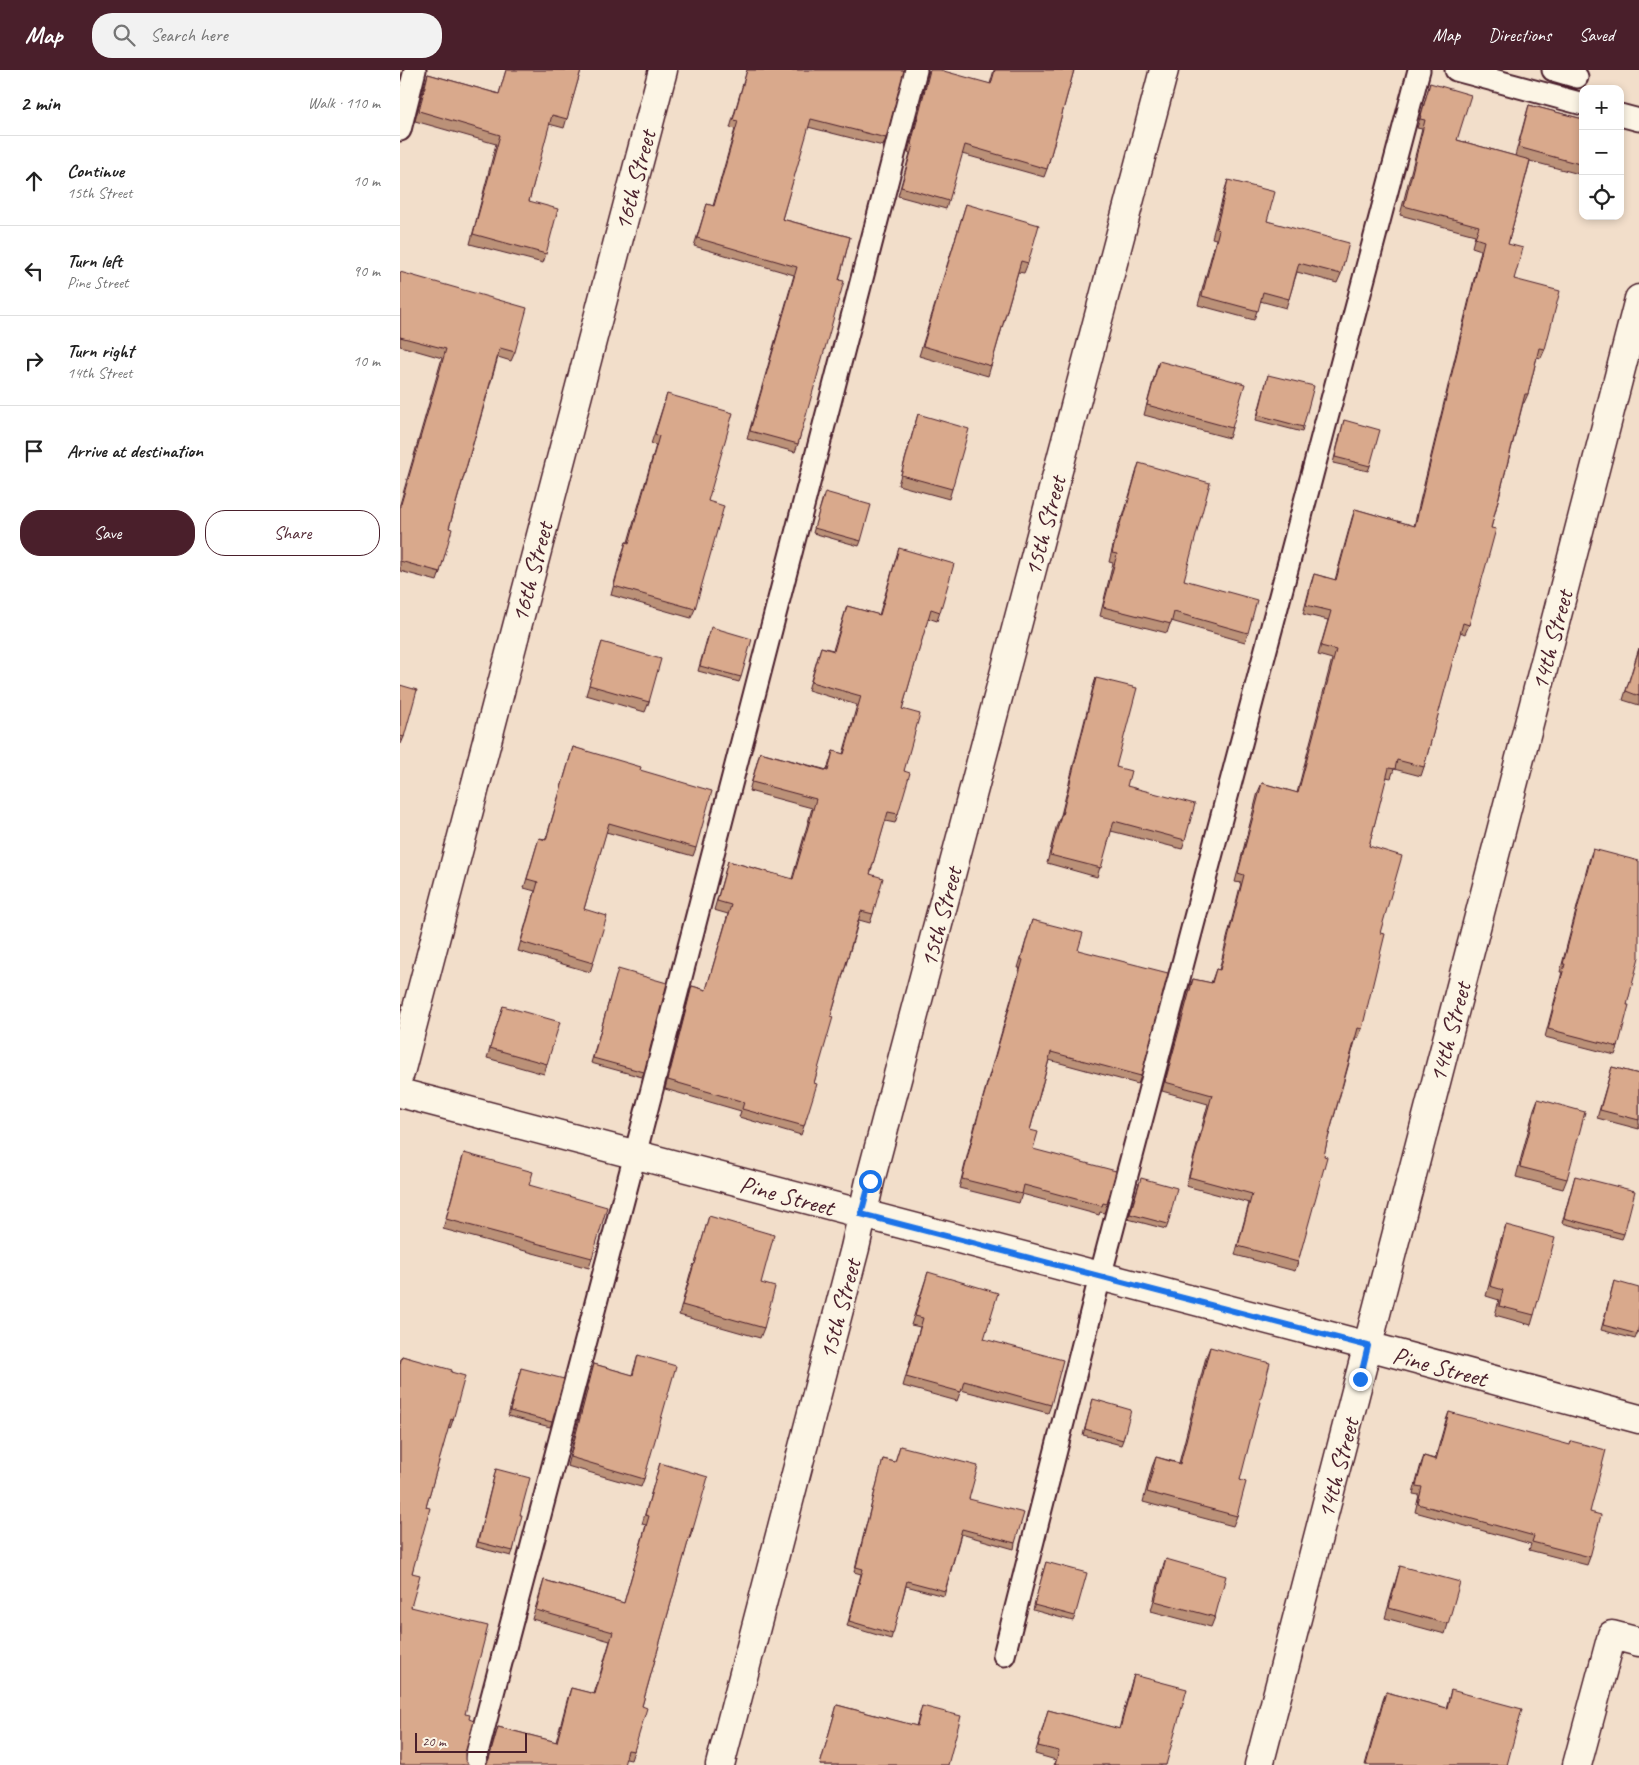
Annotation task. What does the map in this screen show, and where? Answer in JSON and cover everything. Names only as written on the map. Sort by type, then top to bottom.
[{"type":"street","name":"16th Street","points":[[400,1073],[662,70]]},
{"type":"street","name":"15th Street","points":[[720,1765],[855,1248],[861,1214],[1164,70]]},
{"type":"street","name":"14th Street","points":[[1258,1765],[1639,299]]},
{"type":"street","name":"Pine Street","points":[[400,1093],[1368,1346],[1639,1419]]},
{"type":"street","points":[[1578,1765],[1612,1635],[1639,1642]]},
{"type":"lane","points":[[400,130],[416,70]]},
{"type":"lane","points":[[474,1765],[635,1155],[916,70]]},
{"type":"lane","points":[[1004,1655],[1100,1277],[1419,70]]},
{"type":"lane","points":[[1456,70],[1579,103]]},
{"type":"lane","points":[[1553,70],[1577,77]]},
{"type":"lane","points":[[1624,116],[1639,120]]},
{"type":"building","points":[[506,70],[581,70],[567,119],[552,115],[529,201],[558,209],[546,254],[473,234],[500,135],[419,111],[428,74],[499,94]]},
{"type":"building","points":[[747,70],[904,70],[886,138],[811,119],[782,219],[850,237],[839,280],[844,281],[798,444],[750,431],[797,267],[697,238],[707,204],[714,206],[738,121],[733,120]]},
{"type":"building","points":[[930,70],[940,70],[991,84],[995,70],[1074,70],[1047,169],[965,145],[949,201],[901,187],[913,145],[911,144]]},
{"type":"building","points":[[1430,83],[1471,95],[1457,140],[1530,160],[1508,244],[1523,248],[1514,279],[1560,291],[1545,349],[1539,348],[1528,394],[1525,394],[1491,528],[1496,529],[1469,625],[1463,623],[1424,767],[1397,760],[1395,769],[1389,768],[1369,846],[1402,856],[1380,933],[1385,934],[1362,1029],[1358,1028],[1327,1142],[1324,1156],[1327,1157],[1298,1262],[1238,1246],[1252,1194],[1189,1177],[1212,1095],[1165,1082],[1193,979],[1212,983],[1216,969],[1220,970],[1244,875],[1238,873],[1262,783],[1298,793],[1336,650],[1321,646],[1331,611],[1306,605],[1314,574],[1336,580],[1355,509],[1415,526],[1484,241],[1475,238],[1479,226],[1404,206],[1425,120],[1420,119]]},
{"type":"building","points":[[1529,105],[1579,118],[1579,164],[1518,147]]},
{"type":"building","points":[[1228,180],[1275,192],[1267,221],[1349,243],[1341,274],[1299,263],[1289,299],[1263,292],[1258,311],[1202,296],[1219,230],[1216,229]]},
{"type":"building","points":[[966,204],[1039,225],[1028,263],[1021,261],[991,366],[923,346]]},
{"type":"building","points":[[400,272],[527,308],[515,352],[500,348],[449,528],[452,529],[440,572],[400,561],[400,504],[446,349],[400,337]]},
{"type":"building","points":[[1159,361],[1245,384],[1232,428],[1147,405]]},
{"type":"building","points":[[1268,375],[1314,386],[1303,427],[1258,415]]},
{"type":"building","points":[[667,394],[733,413],[708,501],[724,506],[695,609],[614,586],[626,542],[629,543],[659,436],[655,434]]},
{"type":"building","points":[[918,414],[969,429],[952,489],[901,475]]},
{"type":"building","points":[[1344,420],[1380,430],[1370,466],[1335,457]]},
{"type":"building","points":[[1139,463],[1210,483],[1184,580],[1257,600],[1248,633],[1174,612],[1171,624],[1103,607],[1117,554],[1112,553]]},
{"type":"building","points":[[825,492],[871,505],[861,541],[814,528]]},
{"type":"building","points":[[899,548],[954,564],[940,612],[931,609],[902,709],[920,714],[904,771],[910,773],[898,814],[888,812],[870,874],[883,878],[873,914],[861,911],[831,1016],[833,1017],[814,1083],[817,1084],[804,1126],[742,1109],[744,1102],[668,1080],[692,986],[706,990],[731,905],[717,901],[728,861],[793,879],[816,799],[752,782],[760,752],[828,771],[833,751],[844,754],[861,696],[811,682],[821,647],[834,651],[847,606],[880,615]]},
{"type":"building","points":[[711,627],[752,639],[741,677],[700,666]]},
{"type":"building","points":[[602,642],[661,659],[649,702],[589,685]]},
{"type":"building","points":[[1639,649],[1639,696],[1626,691]]},
{"type":"building","points":[[1096,678],[1137,688],[1116,767],[1131,771],[1127,786],[1195,804],[1185,840],[1114,821],[1101,868],[1050,855],[1062,815]]},
{"type":"building","points":[[400,685],[417,690],[404,737],[400,736]]},
{"type":"building","points":[[573,747],[641,767],[640,770],[712,791],[696,848],[609,823],[584,909],[607,916],[593,963],[521,942],[538,882],[527,879],[539,838],[546,840]]},
{"type":"building","points":[[1593,849],[1639,861],[1639,957],[1618,1047],[1548,1029]]},
{"type":"building","points":[[1032,920],[1083,933],[1078,950],[1168,973],[1141,1076],[1051,1052],[1030,1130],[1038,1132],[1033,1149],[1116,1171],[1107,1204],[1103,1203],[1102,1206],[1024,1185],[1022,1194],[962,1179],[1023,960],[1021,959]]},
{"type":"building","points":[[618,969],[667,983],[644,1072],[593,1058]]},
{"type":"building","points":[[503,1006],[560,1022],[547,1064],[490,1048]]},
{"type":"building","points":[[1612,1067],[1639,1074],[1639,1120],[1600,1110]]},
{"type":"building","points":[[1538,1099],[1585,1112],[1567,1179],[1520,1167]]},
{"type":"building","points":[[464,1153],[533,1172],[529,1185],[607,1207],[592,1258],[446,1219]]},
{"type":"building","points":[[1575,1176],[1635,1191],[1624,1234],[1564,1218]]},
{"type":"building","points":[[1141,1178],[1177,1188],[1168,1224],[1130,1214]]},
{"type":"building","points":[[709,1216],[774,1235],[761,1283],[775,1287],[764,1328],[682,1305]]},
{"type":"building","points":[[1506,1225],[1555,1238],[1534,1315],[1499,1306],[1503,1290],[1490,1286]]},
{"type":"building","points":[[928,1272],[998,1293],[984,1339],[1063,1360],[1051,1405],[964,1381],[961,1392],[906,1377],[923,1318],[915,1316]]},
{"type":"building","points":[[1614,1281],[1639,1288],[1639,1325],[1637,1334],[1603,1325]]},
{"type":"building","points":[[1210,1347],[1270,1363],[1240,1480],[1246,1482],[1237,1516],[1147,1492],[1156,1457],[1180,1464]]},
{"type":"building","points":[[638,1355],[676,1366],[644,1479],[570,1457],[594,1364],[633,1375]]},
{"type":"building","points":[[402,1356],[452,1370],[451,1372],[465,1376],[426,1507],[430,1508],[412,1573],[420,1575],[411,1607],[488,1626],[465,1714],[470,1715],[469,1719],[474,1721],[465,1753],[465,1760],[469,1765],[400,1765],[400,1364]]},
{"type":"building","points":[[521,1368],[564,1379],[552,1422],[510,1411]]},
{"type":"building","points":[[1093,1399],[1131,1410],[1123,1440],[1085,1429]]},
{"type":"building","points":[[1449,1412],[1570,1445],[1571,1441],[1606,1450],[1590,1512],[1601,1515],[1590,1557],[1532,1542],[1534,1536],[1418,1504],[1422,1487],[1416,1486],[1424,1456],[1436,1460]]},
{"type":"building","points":[[900,1446],[978,1466],[969,1499],[1024,1513],[1015,1543],[962,1529],[945,1591],[907,1581],[893,1634],[849,1621],[863,1569],[856,1567],[883,1459],[895,1462]]},
{"type":"building","points":[[660,1463],[708,1477],[642,1706],[647,1708],[634,1751],[628,1750],[624,1765],[486,1765],[498,1727],[557,1742],[571,1688],[595,1694],[613,1632],[536,1610],[544,1580],[624,1603],[649,1516],[645,1515]]},
{"type":"building","points":[[496,1469],[530,1478],[513,1551],[478,1542]]},
{"type":"building","points":[[1166,1559],[1226,1576],[1215,1617],[1155,1601]]},
{"type":"building","points":[[1046,1562],[1087,1573],[1075,1616],[1034,1605]]},
{"type":"building","points":[[1400,1566],[1460,1582],[1448,1624],[1389,1608]]},
{"type":"building","points":[[1134,1675],[1187,1689],[1166,1765],[1055,1765],[1059,1751],[1038,1746],[1048,1710],[1120,1729]]},
{"type":"building","points":[[1451,1690],[1522,1709],[1507,1765],[1366,1765],[1386,1692],[1447,1708]]},
{"type":"building","points":[[837,1705],[917,1726],[922,1706],[961,1716],[948,1765],[820,1765]]},
{"type":"route","points":[[870,1181],[861,1214],[1368,1346],[1360,1379]]}]
